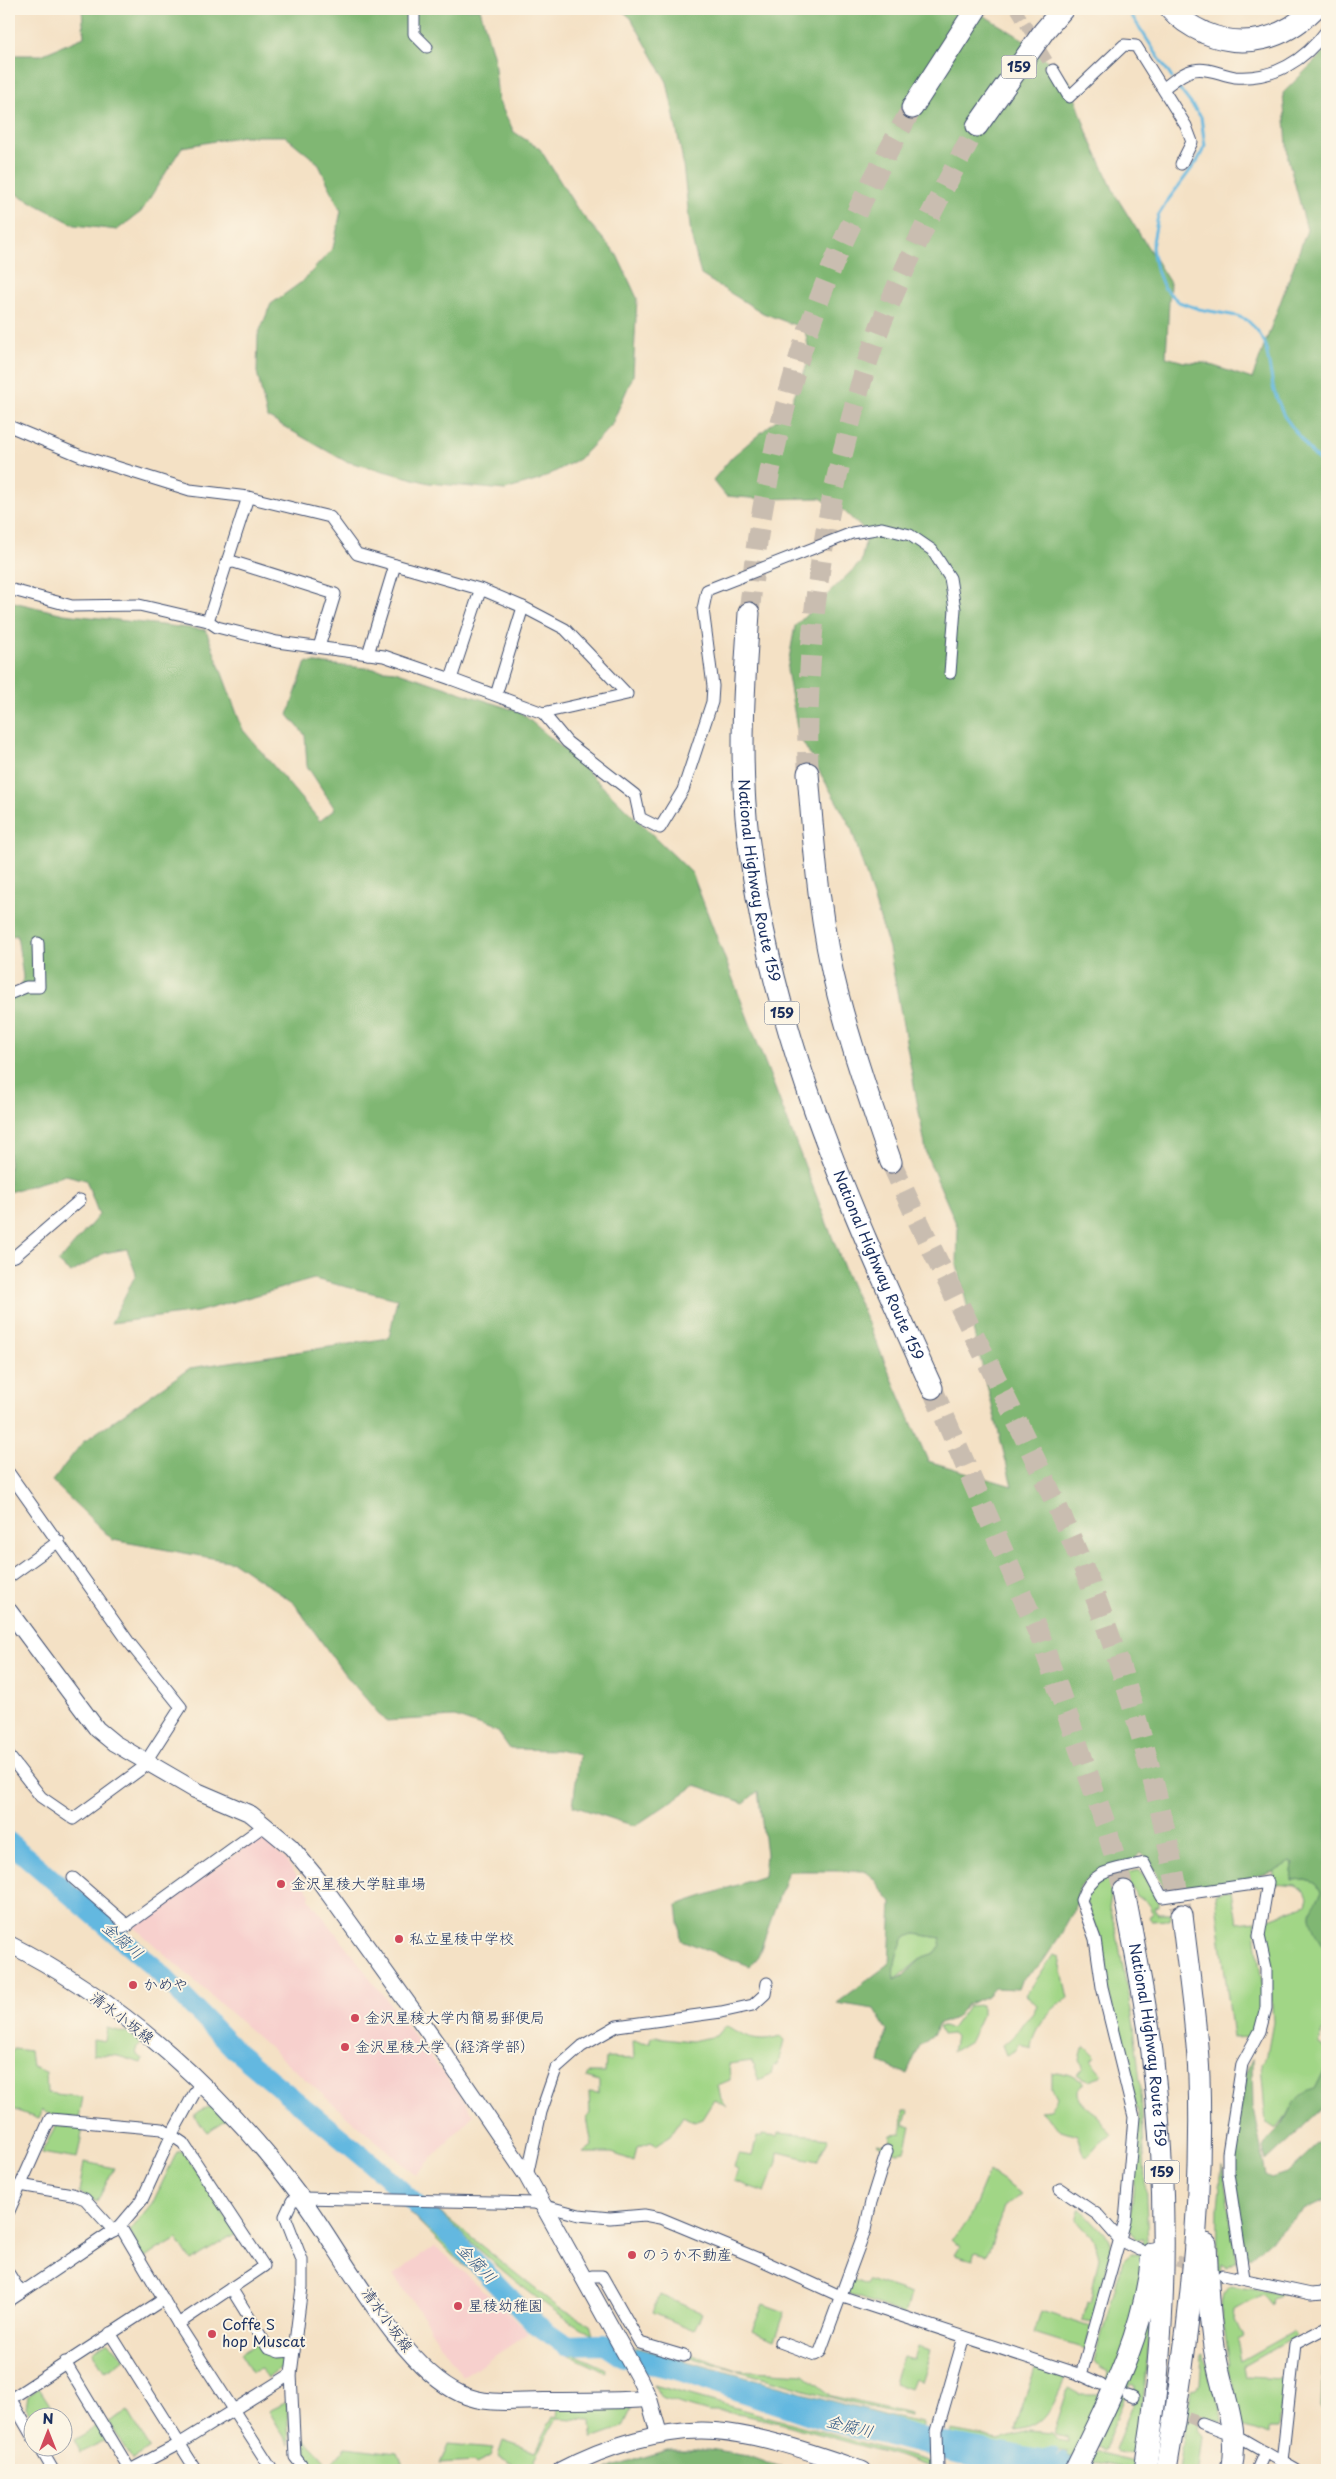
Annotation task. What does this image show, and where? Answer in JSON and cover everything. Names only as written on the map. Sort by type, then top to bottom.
[{"type":"highway","points":[[912,108],[976,9]]},
{"type":"highway","name":"159","points":[[977,126],[1044,31],[1063,9]]},
{"type":"highway","points":[[1171,9],[1192,27],[1206,33],[1231,41],[1248,42],[1282,33],[1314,9]]},
{"type":"highway","points":[[1188,9],[1215,25],[1248,29],[1277,21],[1296,9]]},
{"type":"highway","name":"National Highway Route 159","points":[[749,613],[743,725],[744,785],[748,836],[768,958],[797,1064],[816,1118],[860,1228],[932,1388]]},
{"type":"highway","points":[[808,773],[818,879],[838,994],[869,1098],[891,1162]]},
{"type":"highway","name":"National Highway Route 159","points":[[1124,1892],[1152,2050],[1164,2205],[1162,2311],[1147,2462]]},
{"type":"highway","name":"159","points":[[1182,1915],[1199,2077],[1211,2329],[1216,2359],[1232,2422],[1235,2452],[1231,2470]]},
{"type":"highway","name":"159","points":[[1075,2470],[1121,2376],[1145,2298],[1150,2266],[1154,2223],[1152,2137],[1132,1933]]},
{"type":"highway","name":"159","points":[[1167,2464],[1183,2364],[1193,2272],[1198,2203],[1199,2077]]},
{"type":"street","points":[[414,9],[414,34],[427,47]]},
{"type":"street","points":[[1166,86],[1191,71],[1204,69],[1236,77],[1278,72],[1300,60],[1317,44],[1327,30]]},
{"type":"street","points":[[1053,70],[1068,97],[1124,45],[1136,46],[1166,86],[1186,126],[1192,142],[1181,164]]},
{"type":"street","points":[[9,426],[81,456],[190,490],[248,497],[330,517],[357,554],[483,590],[523,607],[565,629],[627,694],[543,712]]},
{"type":"street","points":[[208,621],[248,497]]},
{"type":"street","points":[[9,590],[72,606],[139,605],[208,621],[217,627],[277,642],[384,656],[543,712],[567,742],[635,795],[640,818],[660,828],[683,790],[712,702],[713,686],[703,609],[708,590],[852,532],[866,529],[888,529],[910,535],[932,550],[950,578],[955,609],[950,674]]},
{"type":"street","points":[[226,563],[234,562],[335,594],[319,647]]},
{"type":"street","points":[[368,654],[395,565]]},
{"type":"street","points":[[451,679],[479,594],[483,590]]},
{"type":"street","points":[[496,695],[523,607]]},
{"type":"street","points":[[9,994],[26,987],[39,987],[38,942]]},
{"type":"street","points":[[9,1257],[15,1256],[80,1200]]},
{"type":"street","points":[[9,1473],[128,1641],[181,1706],[142,1769],[73,1819],[41,1797],[9,1756]]},
{"type":"street","points":[[9,1577],[58,1541]]},
{"type":"street","points":[[9,1610],[97,1729],[114,1743],[195,1790],[244,1810],[265,1824],[291,1847],[321,1883],[447,2058],[527,2176],[606,2322],[640,2380],[649,2399],[659,2434]]},
{"type":"street","points":[[73,1878],[126,1927],[265,1824]]},
{"type":"street","points":[[1081,2375],[1126,2221],[1134,2116],[1102,1987],[1095,1938],[1081,1900],[1090,1881],[1099,1874],[1144,1863],[1162,1897],[1268,1882],[1259,1936],[1266,1968],[1266,2008],[1260,2031],[1242,2064],[1228,2153],[1228,2173],[1244,2278]]},
{"type":"street","name":"清水小坂線","points":[[9,1944],[48,1964],[134,2023],[231,2111],[302,2198],[401,2343],[437,2380],[462,2395],[491,2402],[649,2399]]},
{"type":"street","points":[[527,2176],[541,2112],[556,2069],[582,2046],[617,2026],[721,2012],[753,2005],[765,1994],[767,1983]]},
{"type":"street","points":[[9,2301],[117,2229],[142,2200],[172,2134],[200,2083]]},
{"type":"street","points":[[9,2210],[50,2119],[162,2129],[172,2134],[183,2143],[264,2266],[178,2324]]},
{"type":"street","points":[[780,2342],[815,2355],[820,2352],[864,2234],[871,2202],[887,2151]]},
{"type":"street","points":[[20,2186],[72,2194],[85,2199],[117,2229],[164,2299],[178,2324],[272,2470]]},
{"type":"street","points":[[1060,2189],[1098,2215],[1120,2240],[1140,2250]]},
{"type":"street","points":[[305,2470],[295,2456],[291,2374],[302,2287],[302,2260],[285,2216],[292,2201],[302,2198],[428,2199],[544,2205],[580,2215],[610,2218],[644,2215],[660,2218],[760,2259],[840,2296],[1081,2375],[1101,2384]]},
{"type":"street","points":[[9,2274],[21,2293]]},
{"type":"street","points":[[1223,2275],[1311,2294],[1323,2293],[1327,2288]]},
{"type":"street","points":[[584,2280],[592,2276],[602,2276],[640,2343],[684,2356]]},
{"type":"street","points":[[231,2288],[268,2348],[279,2352],[294,2351]]},
{"type":"street","points":[[22,2419],[9,2398],[164,2299]]},
{"type":"street","points":[[1282,2462],[1295,2344],[1327,2327]]},
{"type":"street","points":[[110,2333],[196,2470]]},
{"type":"street","points":[[938,2470],[937,2431],[964,2337]]},
{"type":"street","points":[[65,2362],[130,2470],[179,2444],[291,2374]]},
{"type":"street","points":[[1202,2423],[1223,2431]]},
{"type":"street","points":[[561,2470],[586,2456],[659,2434],[714,2431],[774,2443],[862,2470]]},
{"type":"street","points":[[1242,2439],[1296,2470]]},
{"type":"street","points":[[1257,2470],[1266,2452]]},
{"type":"street","points":[[45,2456],[53,2470]]},
{"type":"shaded area","name":"金沢星稜大学（経済学部）","points":[[259,1837],[285,1859],[310,1893],[309,1898],[474,2114],[416,2175],[134,1927]]},
{"type":"shaded area","name":"星稜幼稚園","points":[[435,2246],[529,2333],[463,2377],[430,2329],[430,2326],[393,2275]]},
{"type":"green space","points":[[82,9],[480,9],[494,58],[498,100],[514,132],[540,149],[578,210],[617,255],[637,298],[633,376],[611,426],[579,459],[539,480],[505,490],[429,483],[345,461],[267,417],[257,372],[258,335],[271,304],[303,281],[333,248],[341,211],[318,163],[285,136],[243,136],[182,147],[141,212],[117,230],[75,225],[9,190],[9,55],[41,55],[84,37]]},
{"type":"green space","points":[[620,9],[973,9],[1026,41],[1070,82],[1088,135],[1116,196],[1170,283],[1166,357],[1184,362],[1205,363],[1252,379],[1307,230],[1288,158],[1283,93],[1327,49],[1327,1954],[1312,1926],[1310,1914],[1321,1892],[1316,1883],[1306,1880],[1291,1881],[1293,1864],[1291,1862],[1274,1872],[1215,1885],[1165,1888],[1149,1862],[1140,1853],[1134,1860],[1095,1872],[1080,1886],[1073,1913],[1042,1963],[1021,1981],[1018,1989],[994,1988],[987,1996],[966,2005],[955,2018],[937,2025],[934,2034],[920,2045],[907,2074],[880,2063],[887,2031],[874,2009],[837,2003],[889,1964],[892,1902],[867,1871],[788,1871],[758,1957],[750,1966],[681,1940],[677,1905],[764,1876],[766,1854],[758,1791],[744,1803],[696,1785],[635,1826],[573,1806],[579,1755],[558,1750],[510,1749],[498,1732],[455,1717],[385,1721],[343,1672],[294,1603],[234,1562],[113,1540],[52,1481],[83,1442],[190,1368],[389,1338],[397,1299],[314,1279],[197,1312],[111,1323],[136,1274],[127,1249],[104,1253],[71,1273],[58,1263],[99,1215],[86,1180],[66,1175],[9,1192],[9,998],[21,993],[23,977],[17,935],[9,937],[9,601],[64,614],[206,630],[243,730],[320,821],[335,809],[307,766],[305,735],[288,715],[306,662],[395,671],[520,712],[566,751],[692,873],[846,1273],[928,1461],[1012,1486],[957,1265],[958,1228],[927,1156],[889,948],[851,827],[798,734],[787,670],[795,626],[861,562],[867,533],[844,511],[820,498],[762,499],[726,496],[713,480],[732,457],[788,410],[810,358],[805,329],[763,313],[701,275],[691,235],[682,156],[667,82],[631,18]],"holes":[[[915,1934],[941,1938],[941,1945],[935,1953],[923,1957],[903,1976],[895,1980],[896,1958],[904,1938]]]},
{"type":"green space","points":[[1290,1862],[1293,1864],[1291,1881],[1306,1880],[1317,1883],[1321,1892],[1312,1908],[1310,1917],[1327,1954],[1327,2030],[1322,2032],[1319,2044],[1327,2049],[1327,2065],[1315,2090],[1306,2092],[1295,2100],[1281,2124],[1275,2130],[1266,2124],[1261,2064],[1267,2055],[1273,2022],[1266,1923],[1267,1919],[1306,1904],[1308,1897],[1305,1890],[1296,1886],[1274,1884],[1274,1872]]},
{"type":"green space","points":[[1140,1870],[1159,1900],[1159,1907],[1155,1908],[1157,1913],[1171,1913],[1170,1919],[1151,1920],[1149,1917],[1153,1912],[1148,1903],[1136,1896],[1129,1885],[1117,1880],[1113,1885],[1109,1908],[1116,1929],[1134,2027],[1141,2091],[1148,2242],[1143,2281],[1134,2324],[1081,2449],[1142,2464],[1136,2470],[1067,2457],[1068,2452],[1065,2451],[1021,2450],[950,2435],[951,2430],[999,2439],[1030,2431],[1053,2433],[1059,2440],[1068,2442],[1067,2437],[1056,2434],[1055,2429],[1068,2389],[1079,2395],[1099,2395],[1108,2374],[1107,2371],[1100,2368],[1094,2361],[1123,2260],[1131,2253],[1141,2256],[1143,2239],[1136,2240],[1130,2229],[1139,2117],[1106,1982],[1106,1960],[1100,1937],[1085,1898],[1098,1880]]},
{"type":"green space","points":[[1232,1891],[1237,1923],[1256,1921],[1263,1994],[1259,2024],[1251,2037],[1233,2038],[1215,1893]]},
{"type":"green space","points":[[915,1934],[941,1938],[941,1945],[935,1953],[923,1957],[895,1980],[895,1963],[904,1937]]},
{"type":"green space","points":[[1053,1955],[1059,1957],[1068,1998],[1055,2007],[1044,2019],[1035,2034],[1031,2049],[1020,2043],[1016,2050],[1006,2055],[1002,2045],[1013,2037],[1035,2010],[1037,2005],[1026,1995]]},
{"type":"green space","points":[[982,2005],[982,2015],[970,2041],[952,2052],[955,2037],[951,2034],[942,2035],[938,2027],[944,2026],[952,2029],[968,2006]]},
{"type":"green space","points":[[726,2025],[752,2038],[765,2039],[780,2036],[784,2040],[778,2064],[773,2066],[771,2075],[759,2081],[752,2061],[729,2064],[730,2080],[718,2085],[721,2100],[727,2107],[714,2100],[702,2119],[694,2122],[683,2116],[670,2136],[656,2145],[651,2142],[637,2147],[634,2161],[612,2153],[583,2153],[592,2146],[587,2117],[590,2115],[589,2092],[599,2093],[599,2081],[586,2077],[588,2073],[605,2073],[606,2058],[634,2059],[633,2041],[650,2043],[650,2039],[655,2037],[691,2041],[717,2036]]},
{"type":"green space","points":[[107,2028],[130,2034],[140,2043],[136,2050],[137,2055],[143,2059],[141,2063],[118,2056],[93,2054],[93,2039],[105,2041]]},
{"type":"green space","points":[[1086,2047],[1095,2056],[1091,2061],[1103,2075],[1089,2080],[1077,2075],[1083,2067],[1080,2059],[1083,2048]]},
{"type":"green space","points":[[14,2049],[30,2051],[32,2067],[46,2072],[47,2093],[83,2097],[79,2118],[50,2115],[42,2110],[38,2119],[13,2109],[9,2105],[9,2056]]},
{"type":"green space","points":[[1252,2058],[1253,2108],[1266,2175],[1272,2178],[1287,2173],[1319,2143],[1327,2156],[1327,2199],[1304,2210],[1250,2258],[1244,2254],[1232,2170],[1246,2071]]},
{"type":"green space","points":[[1327,2065],[1327,2104],[1266,2161],[1263,2148],[1265,2144],[1283,2123],[1294,2101],[1307,2091],[1315,2089]]},
{"type":"green space","points":[[1057,2072],[1071,2075],[1084,2082],[1078,2090],[1079,2098],[1084,2105],[1099,2117],[1113,2135],[1098,2144],[1087,2157],[1082,2151],[1077,2135],[1061,2130],[1040,2111],[1050,2110],[1057,2097],[1052,2088],[1052,2073]]},
{"type":"green space","points":[[215,2106],[229,2118],[207,2132],[194,2116],[200,2110]]},
{"type":"green space","points":[[903,2110],[908,2110],[904,2125],[911,2127],[905,2151],[897,2152],[878,2145],[877,2143],[890,2145],[891,2135],[902,2134]]},
{"type":"green space","points":[[56,2126],[83,2128],[77,2159],[41,2153]]},
{"type":"green space","points":[[779,2133],[829,2138],[817,2161],[778,2152],[777,2162],[765,2192],[734,2181],[738,2170],[734,2168],[738,2154],[752,2156],[757,2137],[761,2137],[762,2134],[778,2136]]},
{"type":"green space","points":[[177,2152],[184,2152],[236,2233],[191,2261],[177,2239],[143,2259],[130,2231],[152,2204]]},
{"type":"green space","points":[[84,2162],[114,2168],[97,2202],[79,2192]]},
{"type":"green space","points":[[1222,2165],[1237,2261],[1227,2267],[1222,2264],[1220,2286],[1217,2284],[1218,2207]]},
{"type":"green space","points":[[989,2172],[1022,2194],[1005,2208],[987,2255],[976,2252],[973,2260],[955,2255],[960,2247],[951,2239],[968,2222]]},
{"type":"green space","points":[[1080,2207],[1109,2239],[1112,2250],[1092,2323],[1083,2321],[1087,2301],[1090,2302],[1099,2257],[1095,2240],[1076,2220]]},
{"type":"green space","points":[[438,2211],[559,2308],[590,2324],[593,2335],[551,2309],[512,2278]]},
{"type":"green space","points":[[409,2212],[546,2336],[566,2350],[606,2369],[607,2373],[561,2351],[549,2342],[450,2253]]},
{"type":"green space","points":[[851,2279],[866,2285],[869,2280],[911,2294],[905,2314],[849,2294],[847,2290]]},
{"type":"green space","points":[[1230,2286],[1284,2294],[1273,2298],[1272,2306],[1263,2295],[1236,2310],[1235,2320],[1243,2337],[1237,2340],[1241,2361],[1293,2332],[1297,2336],[1244,2366],[1246,2377],[1283,2379],[1278,2429],[1269,2429],[1269,2435],[1242,2426],[1227,2365],[1229,2365],[1223,2322],[1223,2300],[1225,2291]]},
{"type":"green space","points":[[660,2295],[702,2313],[694,2330],[653,2313]]},
{"type":"green space","points":[[763,2304],[785,2312],[775,2340],[752,2331]]},
{"type":"green space","points":[[1152,2308],[1138,2440],[1141,2444],[1140,2455],[1117,2452],[1115,2449],[1133,2404],[1134,2386],[1129,2384],[1104,2452],[1095,2447]]},
{"type":"green space","points":[[1041,2311],[1091,2327],[1085,2349],[1034,2333]]},
{"type":"green space","points":[[108,2341],[125,2359],[105,2371],[93,2351]]},
{"type":"green space","points":[[259,2342],[284,2361],[284,2366],[268,2379],[261,2369],[252,2372],[240,2353]]},
{"type":"green space","points":[[635,2347],[890,2417],[923,2423],[923,2429],[637,2352]]},
{"type":"green space","points":[[918,2347],[931,2351],[921,2382],[914,2379],[910,2389],[894,2383],[903,2356],[914,2359]]},
{"type":"green space","points":[[1327,2350],[1327,2418],[1321,2407],[1323,2354]]},
{"type":"green space","points":[[688,2353],[737,2370],[804,2374],[832,2396],[910,2414],[910,2416],[854,2404],[687,2356]]},
{"type":"green space","points":[[1204,2353],[1209,2381],[1213,2380],[1223,2423],[1201,2415],[1199,2431],[1203,2436],[1199,2470],[1179,2470],[1191,2390],[1196,2389],[1200,2384],[1202,2354]]},
{"type":"green space","points":[[1035,2368],[1065,2378],[1048,2413],[1035,2425],[1015,2430]]},
{"type":"green space","points":[[654,2385],[934,2463],[935,2469],[898,2456],[768,2420],[726,2412],[709,2412],[661,2398]]},
{"type":"green space","points":[[39,2388],[51,2406],[26,2406],[28,2396]]},
{"type":"green space","points":[[287,2402],[289,2445],[269,2411]]},
{"type":"green space","points":[[558,2408],[632,2408],[623,2427],[592,2438],[591,2420],[557,2418],[534,2459],[539,2467],[535,2470],[513,2470],[515,2465],[498,2456],[503,2441],[535,2452],[553,2416],[557,2417]]},
{"type":"green space","points":[[128,2411],[150,2448],[132,2459],[109,2422]]},
{"type":"green space","points":[[98,2426],[106,2439],[81,2453],[74,2440]]},
{"type":"green space","points":[[298,2431],[325,2460],[317,2470],[312,2470],[301,2453]]},
{"type":"green space","points":[[448,2444],[493,2448],[490,2457],[476,2464],[474,2462],[440,2464]]},
{"type":"green space","points":[[345,2447],[397,2453],[404,2470],[326,2470]]},
{"type":"green space","points":[[667,2450],[709,2450],[748,2456],[786,2470],[607,2470]]},
{"type":"waterway","points":[[1130,13],[1172,78]]},
{"type":"waterway","points":[[1175,83],[1201,117],[1205,146],[1198,160],[1158,216],[1152,247],[1155,265],[1164,288],[1179,302],[1199,309],[1237,316],[1247,320],[1257,330],[1265,343],[1274,391],[1284,416],[1313,455],[1327,467]]},
{"type":"waterway","name":"金腐川","points":[[9,1842],[153,1966],[238,2053],[377,2168],[453,2239],[533,2322],[566,2345],[605,2344],[624,2357],[680,2371],[825,2420],[973,2457],[1086,2470]]},
{"type":"waterway","points":[[624,2357],[638,2354],[932,2435],[1043,2455],[1053,2452]]},
{"type":"waterway","points":[[1062,2467],[1063,2457]]},
{"type":"tunnel","points":[[1016,9],[1053,70]]},
{"type":"tunnel","points":[[749,613],[757,541],[768,481],[795,371],[820,299],[849,229],[871,183],[912,108]]},
{"type":"tunnel","points":[[808,773],[809,687],[821,562],[828,520],[854,408],[871,351],[903,273],[951,174],[977,126]]},
{"type":"tunnel","points":[[891,1162],[1035,1459],[1080,1559],[1097,1602],[1128,1690],[1141,1734],[1164,1824],[1182,1915]]},
{"type":"tunnel","points":[[932,1388],[1041,1639],[1106,1826],[1124,1891]]},
{"type":"tunnel","points":[[1161,2256],[1196,2267]]},
{"type":"tunnel","points":[[1172,2412],[1202,2423]]},
{"type":"place","name":"金沢星稜大学駐車場","points":[[281,1884]]},
{"type":"place","name":"私立星稜中学校","points":[[399,1939]]},
{"type":"place","name":"かめや","points":[[133,1985]]},
{"type":"place","name":"金沢星稜大学内簡易郵便局","points":[[355,2018]]},
{"type":"place","name":"金沢星稜大学（経済学部）","points":[[345,2047]]},
{"type":"place","name":"のうか不動産","points":[[632,2255]]},
{"type":"place","name":"星稜幼稚園","points":[[458,2306]]},
{"type":"place","name":"Coffe S hop Muscat","points":[[212,2334]]}]
